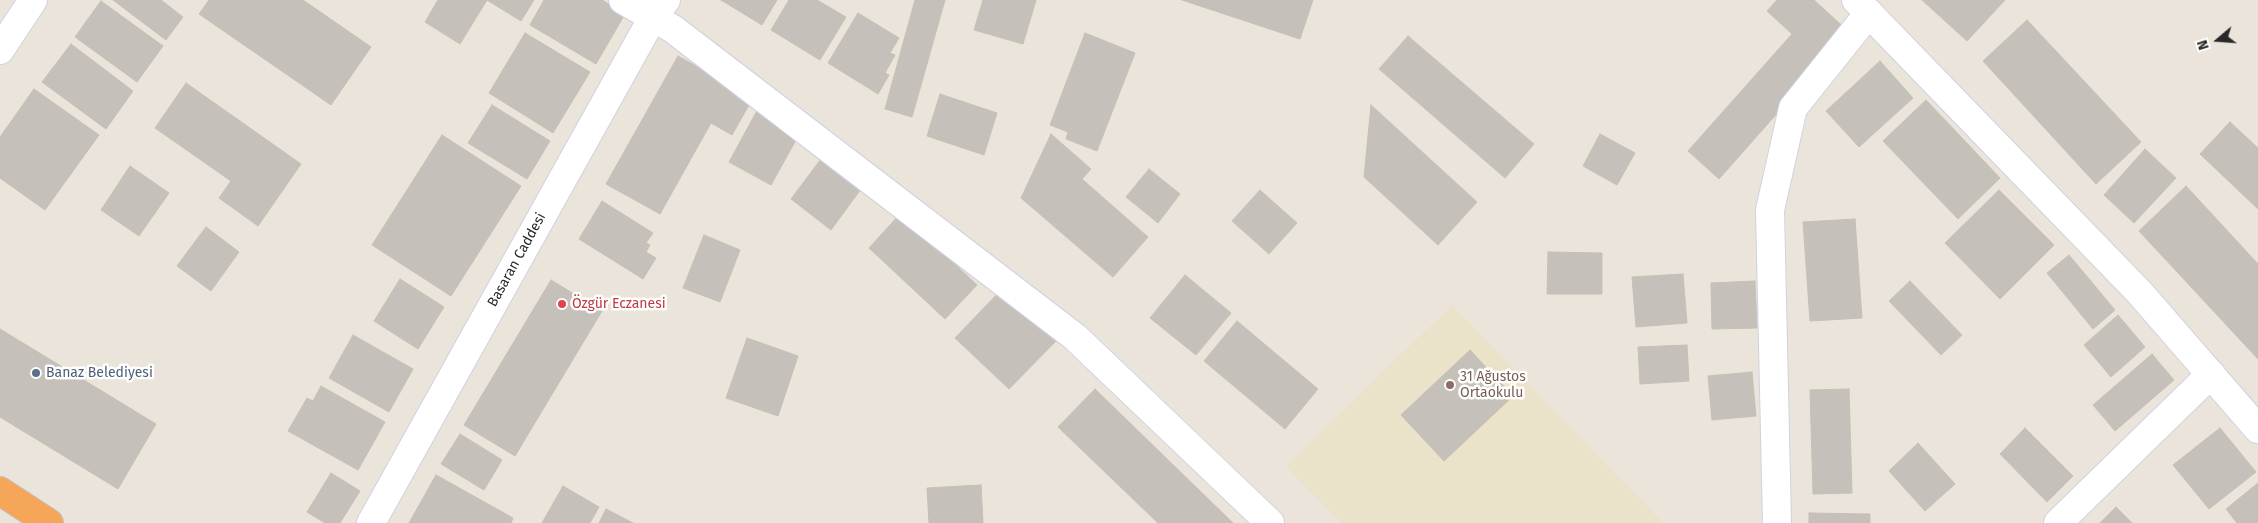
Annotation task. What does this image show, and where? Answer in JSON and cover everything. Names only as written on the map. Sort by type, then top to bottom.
[{"type":"highway","points":[[0,492],[49,523]]},
{"type":"street","points":[[0,50],[33,0]]},
{"type":"street","points":[[623,0],[660,8],[673,29],[1075,337],[1270,523]]},
{"type":"street","points":[[1777,523],[1770,210],[1793,108],[1863,6],[2140,293],[2258,429]]},
{"type":"street","name":"Basaran Caddesi","points":[[371,523],[660,8]]},
{"type":"street","points":[[2058,523],[2211,374]]},
{"type":"shaded area","name":"31 Ağustos Ortaokulu","points":[[1452,305],[1663,523],[1341,523],[1286,466]]},
{"type":"building","points":[[113,0],[161,0],[183,17],[166,40]]},
{"type":"building","points":[[209,0],[303,0],[371,47],[331,105],[199,14]]},
{"type":"building","points":[[438,0],[487,0],[460,44],[425,22]]},
{"type":"building","points":[[487,0],[534,0],[521,21]]},
{"type":"building","points":[[544,0],[602,0],[625,14],[596,64],[530,25]]},
{"type":"building","points":[[721,0],[777,0],[762,25]]},
{"type":"building","points":[[789,0],[817,0],[846,17],[820,60],[771,30]]},
{"type":"building","points":[[915,0],[945,0],[912,117],[885,109]]},
{"type":"building","points":[[983,0],[1036,0],[1023,44],[974,30]]},
{"type":"building","points":[[1182,0],[1313,0],[1300,39]]},
{"type":"building","points":[[1777,0],[1814,0],[1849,32],[1719,179],[1688,151],[1792,34],[1767,11]]},
{"type":"building","points":[[1922,0],[2005,0],[1967,41]]},
{"type":"building","points":[[101,1],[163,46],[137,82],[75,37]]},
{"type":"building","points":[[858,13],[899,38],[890,53],[895,55],[885,73],[889,75],[878,94],[828,63]]},
{"type":"building","points":[[2027,20],[2141,142],[2096,184],[1983,61]]},
{"type":"building","points":[[525,33],[590,72],[553,133],[489,93]]},
{"type":"building","points":[[1085,33],[1135,53],[1097,151],[1066,139],[1068,132],[1050,125]]},
{"type":"building","points":[[1408,36],[1534,144],[1505,178],[1379,69]]},
{"type":"building","points":[[71,44],[133,91],[106,129],[42,82]]},
{"type":"building","points":[[678,56],[753,98],[732,135],[711,123],[660,214],[606,184]]},
{"type":"building","points":[[1880,61],[1913,98],[1859,147],[1826,111]]},
{"type":"building","points":[[186,83],[301,164],[258,226],[219,198],[231,181],[155,128]]},
{"type":"building","points":[[34,89],[99,135],[45,210],[0,178],[0,137]]},
{"type":"building","points":[[940,94],[997,113],[984,155],[927,136]]},
{"type":"building","points":[[1926,100],[2000,178],[1958,219],[1883,141]]},
{"type":"building","points":[[492,105],[550,141],[527,179],[468,143]]},
{"type":"building","points":[[1371,105],[1477,202],[1438,245],[1364,177]]},
{"type":"building","points":[[759,107],[796,140],[771,185],[729,162]]},
{"type":"building","points":[[2230,122],[2258,148],[2258,209],[2200,154]]},
{"type":"building","points":[[1051,134],[1091,169],[1082,179],[1148,237],[1113,277],[1021,198]]},
{"type":"building","points":[[1600,134],[1635,153],[1617,185],[1583,166]]},
{"type":"building","points":[[442,135],[521,186],[451,296],[372,245]]},
{"type":"building","points":[[2145,149],[2176,178],[2134,223],[2104,195]]},
{"type":"building","points":[[821,159],[861,189],[831,230],[791,199]]},
{"type":"building","points":[[130,166],[169,193],[139,236],[101,210]]},
{"type":"building","points":[[1149,169],[1180,194],[1158,223],[1126,197]]},
{"type":"building","points":[[2186,186],[2258,264],[2258,359],[2139,231]]},
{"type":"building","points":[[1260,190],[1297,223],[1269,254],[1232,221]]},
{"type":"building","points":[[1999,190],[2054,245],[2000,299],[1945,243]]},
{"type":"building","points":[[602,201],[653,233],[646,243],[650,245],[646,252],[656,258],[643,279],[579,239]]},
{"type":"building","points":[[901,213],[977,285],[945,319],[869,248]]},
{"type":"building","points":[[1855,219],[1862,318],[1810,321],[1803,222]]},
{"type":"building","points":[[206,227],[239,252],[211,291],[177,266]]},
{"type":"building","points":[[704,235],[740,250],[720,302],[683,288]]},
{"type":"building","points":[[1548,252],[1602,253],[1602,294],[1547,294]]},
{"type":"building","points":[[2069,255],[2115,310],[2093,329],[2047,273]]},
{"type":"building","points":[[1683,274],[1687,323],[1636,327],[1632,277]]},
{"type":"building","points":[[1185,275],[1231,313],[1196,355],[1150,318]]},
{"type":"building","points":[[400,279],[444,307],[418,349],[374,321]]},
{"type":"building","points":[[551,280],[602,311],[515,456],[464,425]]},
{"type":"building","points":[[1755,281],[1757,328],[1712,329],[1711,283]]},
{"type":"building","points":[[1910,281],[1962,335],[1941,355],[1889,301]]},
{"type":"building","points":[[1002,289],[1056,341],[1009,389],[955,338]]},
{"type":"building","points":[[2118,315],[2145,347],[2111,377],[2084,345]]},
{"type":"building","points":[[1237,321],[1318,389],[1285,429],[1204,361]]},
{"type":"building","name":"Banaz Belediyesi","points":[[0,329],[156,424],[118,489],[0,417]]},
{"type":"building","points":[[353,335],[413,369],[389,412],[329,378]]},
{"type":"building","points":[[747,338],[798,356],[778,416],[726,398]]},
{"type":"building","points":[[1687,345],[1689,381],[1640,384],[1638,347]]},
{"type":"building","points":[[1470,350],[1513,396],[1444,461],[1401,415]]},
{"type":"building","points":[[2152,354],[2174,380],[2115,431],[2093,405]]},
{"type":"building","points":[[1752,372],[1756,416],[1712,420],[1708,376]]},
{"type":"building","points":[[321,386],[385,422],[358,470],[288,431],[307,398],[313,401]]},
{"type":"building","points":[[1095,389],[1233,523],[1158,523],[1058,427]]},
{"type":"building","points":[[1849,389],[1852,493],[1813,494],[1810,390]]},
{"type":"building","points":[[2025,428],[2073,476],[2047,502],[2000,454]]},
{"type":"building","points":[[2220,428],[2256,472],[2209,509],[2173,465]]},
{"type":"building","points":[[460,434],[502,460],[484,490],[441,464]]},
{"type":"building","points":[[1918,443],[1955,484],[1925,511],[1889,471]]},
{"type":"building","points":[[331,473],[360,491],[340,523],[325,523],[307,512]]},
{"type":"building","points":[[436,475],[513,518],[511,523],[409,523]]},
{"type":"building","points":[[2258,483],[2258,523],[2237,523],[2226,509]]},
{"type":"building","points":[[981,485],[983,523],[929,523],[927,488]]},
{"type":"building","points":[[563,486],[599,507],[590,523],[542,523]]},
{"type":"building","points":[[2116,507],[2132,523],[2100,523]]},
{"type":"building","points":[[606,509],[633,523],[599,523]]},
{"type":"building","points":[[1809,513],[1870,514],[1870,523],[1809,523]]},
{"type":"place","name":"Özgür Eczanesi","points":[[562,304]]},
{"type":"place","name":"Banaz Belediyesi","points":[[36,373]]},
{"type":"place","name":"31 Ağustos Ortaokulu","points":[[1450,385]]}]
